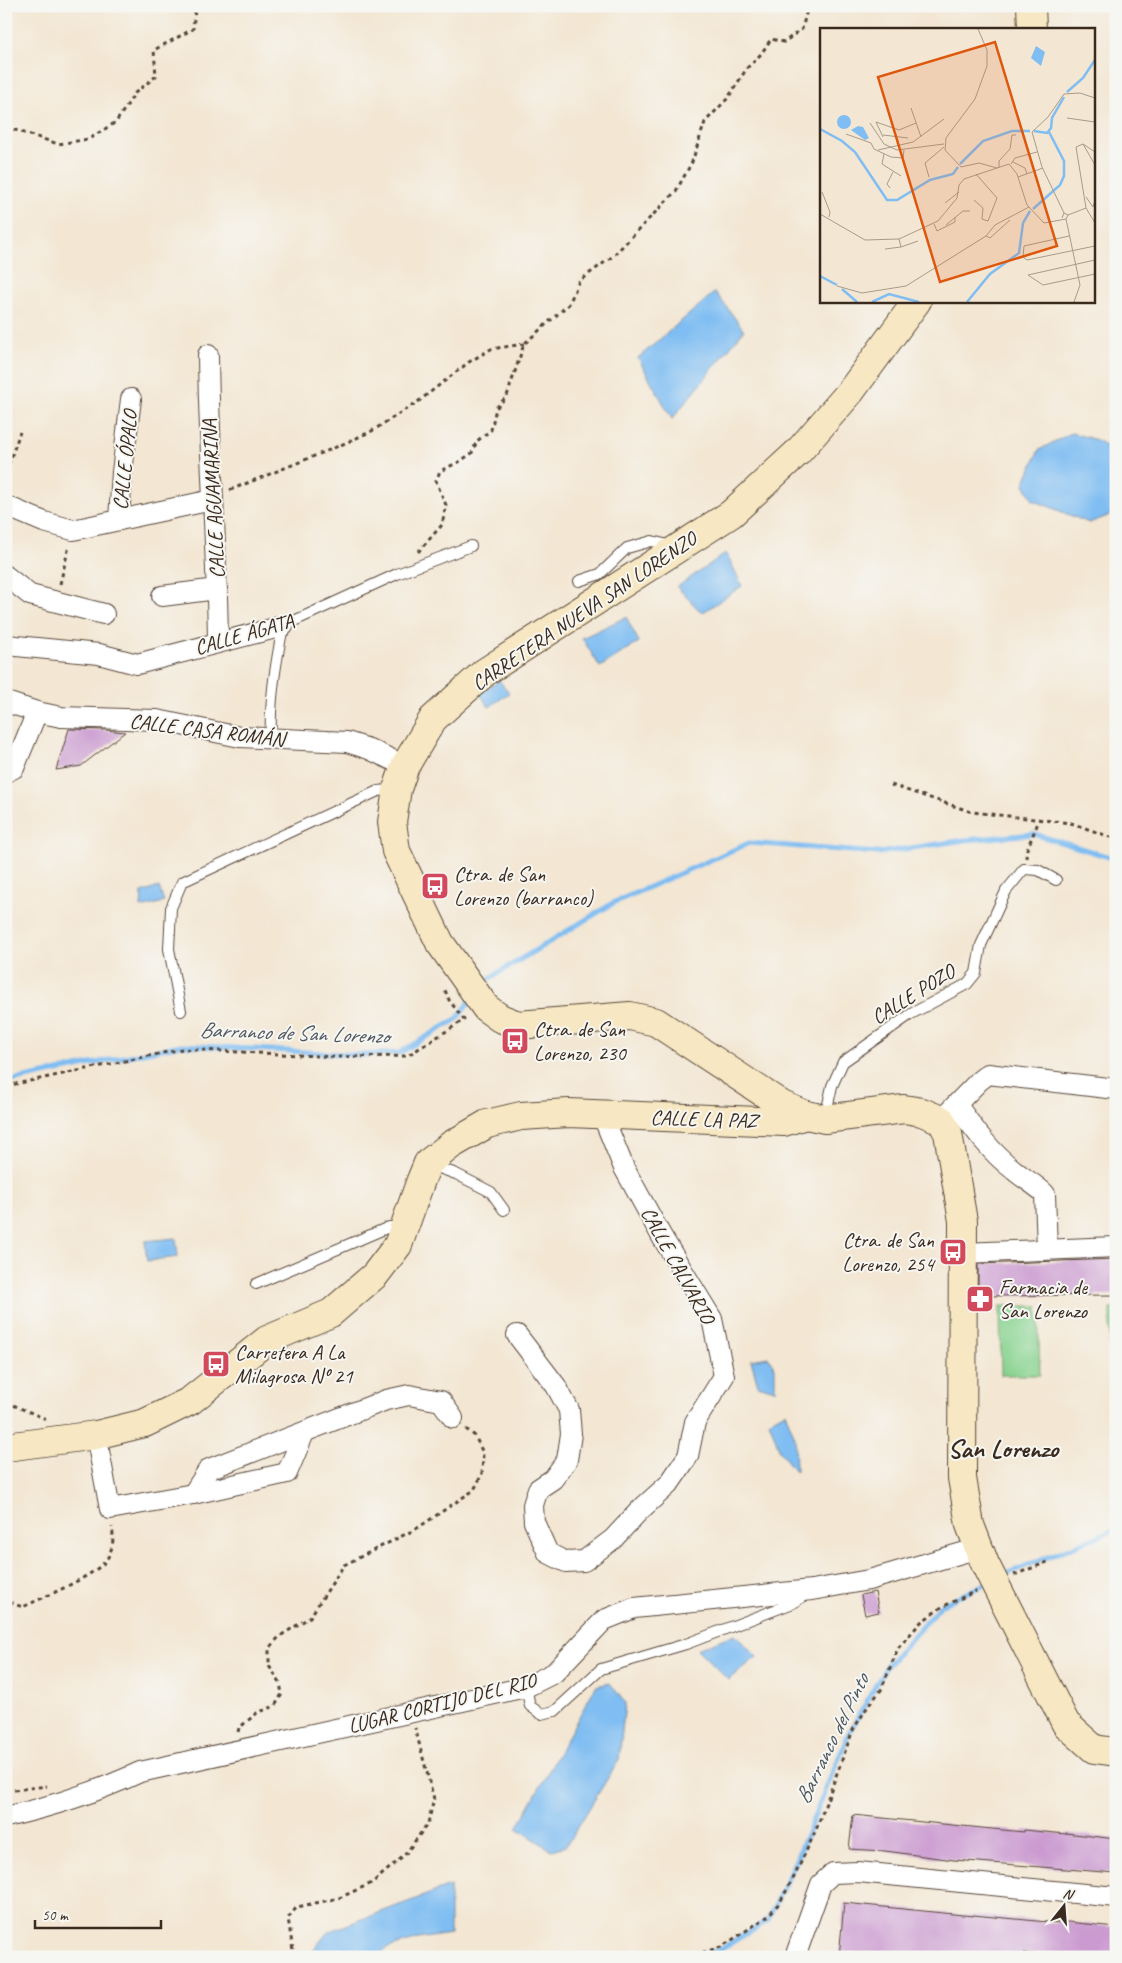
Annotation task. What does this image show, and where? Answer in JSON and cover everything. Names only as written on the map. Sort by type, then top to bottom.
[{"type":"street","points":[[1031,6],[1032,28]]},
{"type":"street","name":"CARRETERA NUEVA SAN LORENZO","points":[[916,302],[851,391],[798,452],[731,514],[485,672],[433,720],[401,777],[392,822],[396,851],[440,943],[450,958],[475,1014],[500,1018],[518,1025],[630,1016],[656,1022],[782,1105],[815,1117],[904,1109],[949,1113]]},
{"type":"street","name":"CALLE AGUAMARINA","points":[[208,355],[218,642]]},
{"type":"street","name":"CALLE ÓPALO","points":[[119,520],[122,472],[131,399]]},
{"type":"street","points":[[6,506],[44,522],[73,530],[212,500]]},
{"type":"street","points":[[6,576],[30,595],[104,614]]},
{"type":"street","points":[[162,596],[217,589]]},
{"type":"street","name":"CALLE ÁGATA","points":[[6,644],[99,654],[137,664],[283,626]]},
{"type":"street","name":"CALLE CASA ROMÁN","points":[[6,702],[37,712],[62,717],[157,720],[240,737],[271,740],[347,742],[369,749],[401,777]]},
{"type":"street","points":[[6,772],[14,768],[37,712]]},
{"type":"street","points":[[1116,1089],[988,1074],[949,1113],[948,1133],[963,1221],[962,1478],[970,1525],[989,1572],[1066,1724],[1094,1749],[1116,1752]]},
{"type":"street","name":"CALLE LA PAZ","points":[[428,1163],[451,1145],[487,1124],[521,1116],[569,1112],[784,1122],[815,1117]]},
{"type":"street","points":[[949,1113],[977,1132],[1013,1170],[1035,1184],[1045,1194],[1047,1249]]},
{"type":"street","name":"CALLE CALVARIO","points":[[518,1335],[560,1394],[569,1410],[571,1434],[567,1460],[553,1479],[538,1490],[533,1505],[534,1522],[548,1553],[566,1562],[584,1561],[613,1539],[639,1511],[669,1484],[688,1456],[695,1422],[724,1376],[712,1319],[662,1237],[624,1168],[602,1114]]},
{"type":"street","points":[[6,1447],[96,1435],[145,1423],[190,1401],[267,1340],[331,1313],[375,1275],[398,1246],[428,1163]]},
{"type":"street","points":[[963,1253],[1116,1247]]},
{"type":"street","points":[[193,1494],[209,1469],[386,1400],[410,1395],[441,1401],[453,1418]]},
{"type":"street","points":[[96,1435],[110,1508],[193,1494],[287,1473],[304,1433]]},
{"type":"street","name":"LUGAR CORTIJO DEL RIO","points":[[6,1817],[50,1807],[110,1786],[140,1772],[526,1687],[554,1673],[604,1620],[634,1608],[812,1590],[868,1580],[979,1548]]},
{"type":"street","points":[[795,1957],[820,1884],[833,1873],[858,1872],[1116,1897]]},
{"type":"lane","points":[[579,581],[600,574],[627,548],[652,541],[680,548]]},
{"type":"lane","name":"CALLE ÁGATA","points":[[283,626],[397,574],[471,546]]},
{"type":"lane","points":[[271,740],[271,712],[276,660],[283,626]]},
{"type":"lane","points":[[181,1010],[169,949],[171,908],[182,882],[378,791],[401,777]]},
{"type":"lane","points":[[1024,869],[1038,870],[1056,880]]},
{"type":"lane","name":"CALLE POZO","points":[[815,1117],[843,1062],[911,1014],[967,984],[976,972],[981,945],[1006,891],[1024,869]]},
{"type":"lane","points":[[428,1163],[456,1174],[491,1192],[504,1210]]},
{"type":"lane","points":[[256,1284],[389,1227],[405,1227]]},
{"type":"lane","points":[[526,1687],[530,1706],[540,1714],[555,1711],[601,1669],[686,1644],[793,1603],[812,1590]]},
{"type":"path","points":[[6,127],[58,144],[89,139],[116,122],[135,93],[156,76],[154,50],[193,29],[195,9],[202,6]]},
{"type":"path","points":[[397,574],[442,525],[446,505],[436,481],[440,471],[472,453],[477,441],[491,430],[496,408],[507,396],[524,344],[570,304],[579,281],[612,257],[676,191],[692,162],[705,122],[728,98],[747,68],[761,54],[771,38],[784,42],[802,29],[808,6]]},
{"type":"path","points":[[212,500],[261,477],[372,431],[419,401],[469,362],[491,349],[524,344]]},
{"type":"path","points":[[6,472],[20,432]]},
{"type":"path","points":[[55,601],[73,530]]},
{"type":"path","points":[[891,786],[972,812],[1040,818],[1071,823],[1116,838]]},
{"type":"path","points":[[1024,869],[1027,849],[1040,818]]},
{"type":"path","points":[[6,1086],[182,1049],[337,1057],[406,1056],[475,1014]]},
{"type":"path","points":[[6,1402],[57,1423],[63,1439]]},
{"type":"path","points":[[233,1752],[239,1728],[257,1713],[275,1706],[282,1694],[280,1683],[269,1666],[269,1648],[280,1636],[310,1617],[344,1565],[416,1529],[474,1490],[482,1474],[483,1453],[475,1436],[453,1418]]},
{"type":"path","points":[[6,1596],[8,1602],[23,1607],[88,1575],[108,1559],[114,1537],[110,1508]]},
{"type":"path","points":[[1005,1579],[1050,1561]]},
{"type":"path","points":[[687,1957],[722,1947],[767,1917],[780,1902],[816,1830],[853,1730],[881,1690],[898,1648],[921,1622],[942,1607],[978,1590]]},
{"type":"path","points":[[294,1957],[288,1918],[297,1907],[339,1898],[372,1883],[404,1856],[428,1824],[434,1799],[411,1713]]},
{"type":"green space","points":[[1000,1306],[1038,1306],[1040,1375],[1001,1375]]},
{"type":"green space","points":[[1110,1309],[1116,1309],[1116,1374],[1110,1374]]},
{"type":"water","points":[[715,292],[744,330],[672,419],[638,358]]},
{"type":"water","points":[[1071,433],[1097,440],[1116,454],[1116,513],[1089,523],[1033,500],[1024,484],[1039,450]]},
{"type":"water","points":[[726,553],[742,586],[702,613],[677,587]]},
{"type":"water","points":[[626,617],[639,642],[600,667],[582,638]]},
{"type":"water","points":[[499,680],[509,693],[489,707],[480,694]]},
{"type":"water","points":[[159,887],[164,902],[141,908],[142,893]]},
{"type":"water","points":[[176,1238],[178,1257],[147,1261],[145,1241]]},
{"type":"water","points":[[768,1357],[775,1368],[775,1390],[758,1385],[751,1360]]},
{"type":"water","points":[[785,1412],[795,1438],[796,1472],[780,1452],[769,1421]]},
{"type":"water","points":[[735,1634],[757,1657],[728,1680],[697,1649]]},
{"type":"water","points":[[610,1683],[625,1703],[619,1760],[566,1846],[551,1850],[517,1828],[596,1686]]},
{"type":"water","points":[[450,1886],[450,1934],[418,1939],[388,1948],[376,1957],[313,1957],[312,1951],[328,1932]]},
{"type":"building","points":[[69,729],[125,732],[81,766],[56,770]]},
{"type":"building","points":[[1116,1259],[1116,1295],[978,1296],[978,1264]]},
{"type":"building","points":[[875,1592],[879,1612],[865,1615],[861,1595]]},
{"type":"building","points":[[853,1815],[1116,1839],[1116,1873],[954,1860],[885,1851],[849,1849]]},
{"type":"building","points":[[844,1903],[973,1916],[1058,1923],[1058,1921],[1116,1927],[1116,1957],[1065,1957],[1024,1953],[1024,1957],[839,1957]]},
{"type":"waterway","name":"Barranco de San Lorenzo","points":[[480,988],[485,981],[615,902],[749,843],[878,853],[965,840],[1034,834],[1116,859]]},
{"type":"waterway","name":"Barranco de San Lorenzo","points":[[6,1082],[181,1045],[359,1055],[399,1053],[457,1019],[471,1000]]},
{"type":"waterway","name":"Barranco del Pinto","points":[[1001,1576],[1116,1529]]},
{"type":"waterway","name":"Barranco del Pinto","points":[[696,1957],[720,1950],[768,1920],[800,1851],[850,1731],[886,1667],[941,1605],[987,1583]]},
{"type":"place","name":"Ctra. de San Lorenzo (barranco)","points":[[435,886]]},
{"type":"place","name":"Ctra. de San Lorenzo, 230","points":[[515,1041]]},
{"type":"place","name":"Ctra. de San Lorenzo, 254","points":[[953,1252]]},
{"type":"place","name":"Farmacia de San Lorenzo","points":[[980,1299]]},
{"type":"place","name":"Carretera A La Milagrosa Nº 21","points":[[216,1364]]},
{"type":"district","name":"San Lorenzo","points":[[1003,1448]]}]
